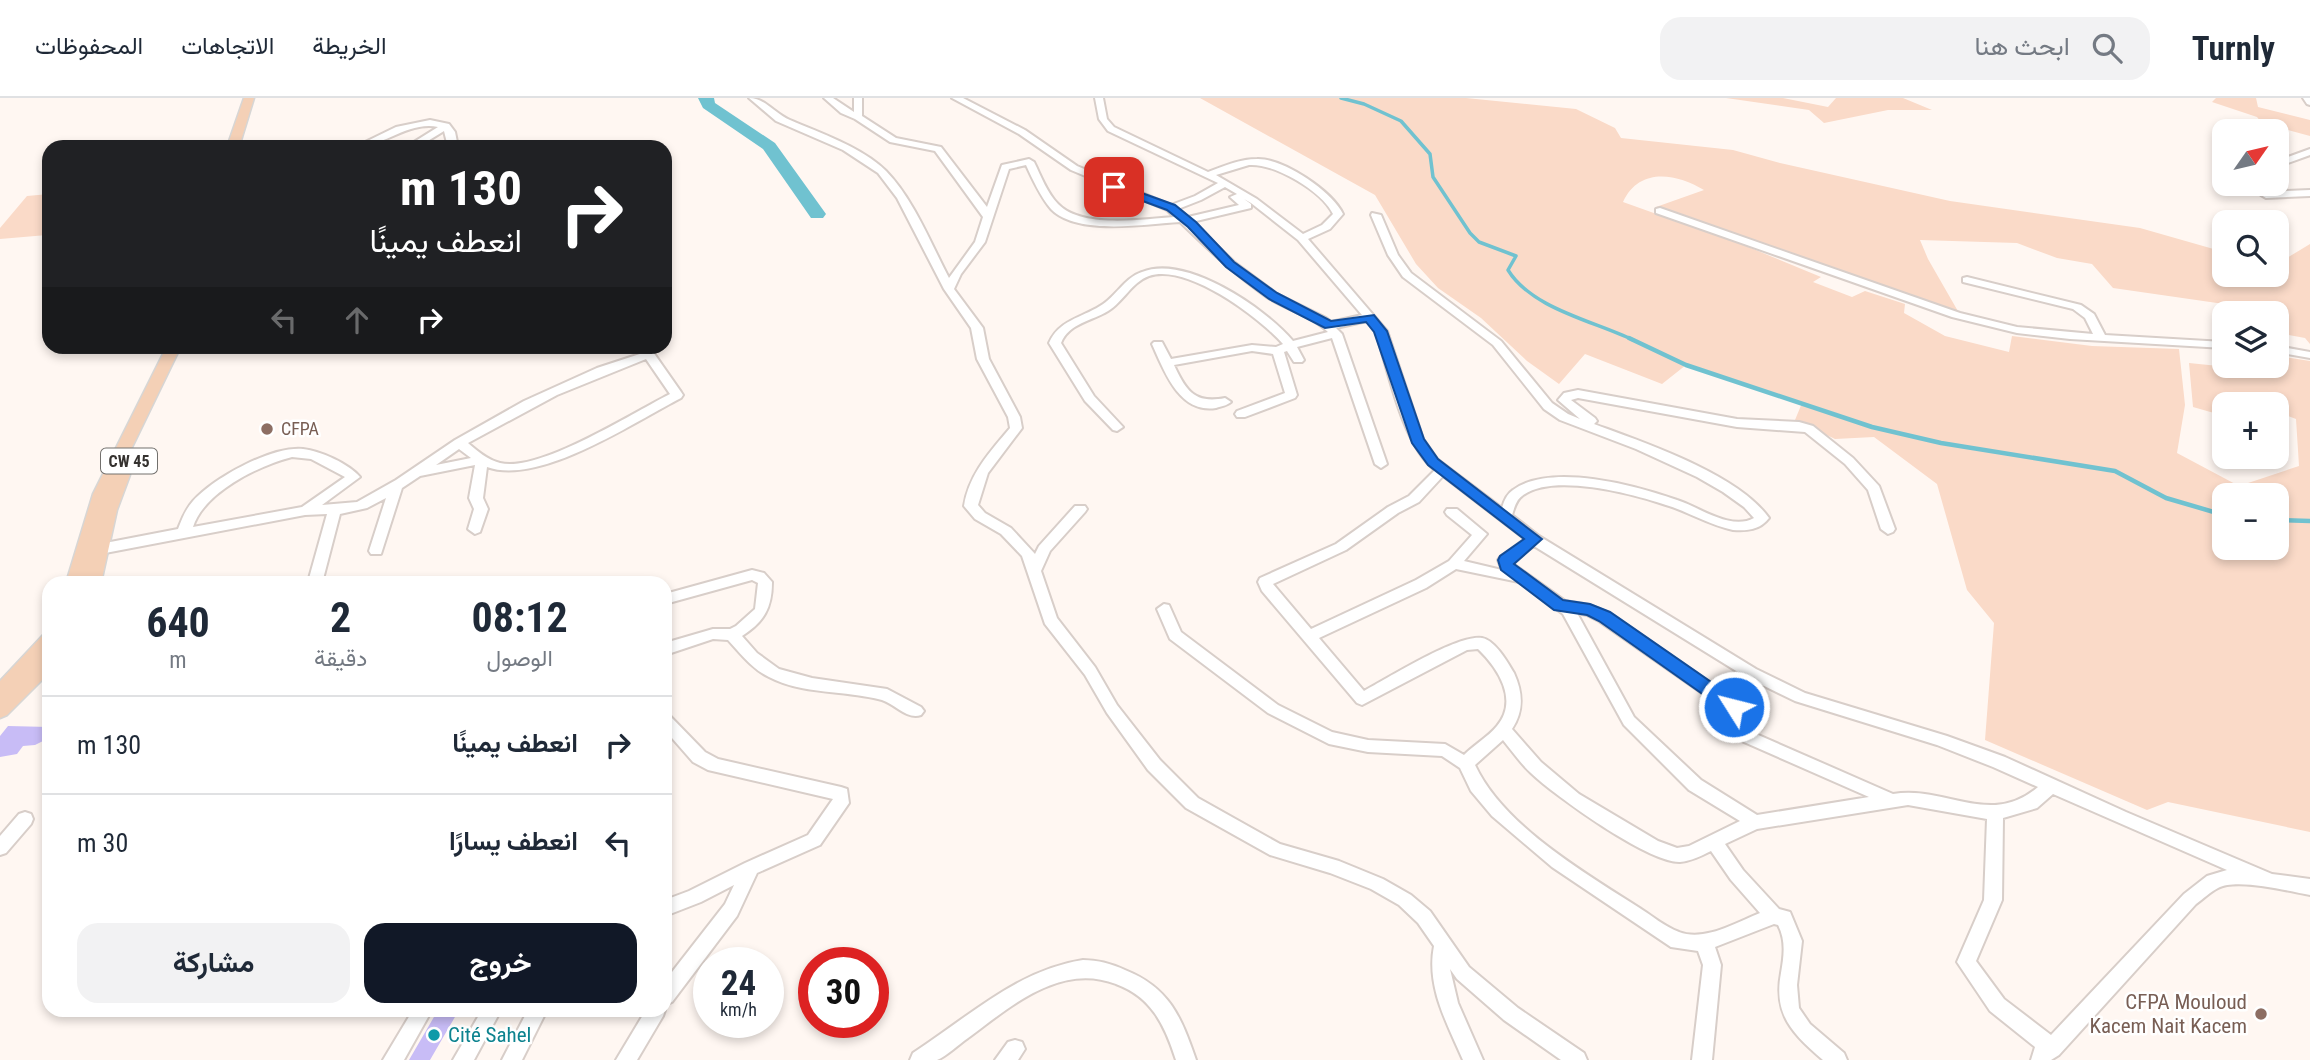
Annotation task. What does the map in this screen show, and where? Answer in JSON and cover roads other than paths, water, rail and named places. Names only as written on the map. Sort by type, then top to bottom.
[{"type":"main road","points":[[235,140],[249,98]]},
{"type":"main road","points":[[244,140],[258,98]]},
{"type":"main road","points":[[77,576],[101,494],[169,354]]},
{"type":"main road","name":"CW 45","points":[[94,576],[109,510],[125,468],[161,402],[182,354]]},
{"type":"main road","points":[[0,694],[42,649]]},
{"type":"main road","points":[[0,710],[42,669]]},
{"type":"street","points":[[752,98],[779,119],[846,148],[881,171],[901,197],[949,289],[977,328],[984,359],[1014,417],[1016,428],[988,462],[974,487],[971,506],[980,516],[1006,531],[1028,554],[1050,620],[1090,671],[1112,709],[1154,765],[1192,803],[1276,849],[1333,866],[1377,884],[1405,900],[1424,917],[1463,973],[1511,1014],[1569,1056]]},
{"type":"street","points":[[828,98],[844,111],[893,140],[938,149],[947,157],[988,216]]},
{"type":"street","points":[[858,98],[858,117]]},
{"type":"street","points":[[956,98],[1022,132],[1055,158],[1074,168],[1171,208],[1230,264],[1267,291],[1333,330],[1381,464]]},
{"type":"street","points":[[1099,98],[1103,119],[1111,129],[1208,174],[1302,238],[1381,331],[1417,440],[1443,470],[1534,539],[1751,674],[1788,691],[1859,716],[1941,740],[1999,762],[2271,881]]},
{"type":"street","points":[[377,140],[424,120],[438,121],[446,126],[454,140]]},
{"type":"street","points":[[423,140],[446,126]]},
{"type":"street","points":[[2289,160],[2310,152]]},
{"type":"street","points":[[949,289],[956,273],[980,242],[1005,167],[1019,162],[1029,162],[1056,208],[1071,219],[1102,222],[1186,220],[1252,205]]},
{"type":"street","points":[[1208,174],[1263,162],[1321,192],[1337,206],[1338,214],[1326,227],[1302,238]]},
{"type":"street","points":[[1171,208],[1222,184]]},
{"type":"street","points":[[2289,194],[2310,193]]},
{"type":"street","points":[[1660,211],[1956,314],[2017,330],[2212,344]]},
{"type":"street","points":[[1377,215],[1393,255],[1407,275],[1497,343],[1548,407],[1564,417],[1677,463],[1740,496],[1756,508],[1762,519],[1756,524],[1744,527],[1727,524],[1671,502],[1616,489],[1559,481],[1531,485],[1516,494],[1504,517]]},
{"type":"street","points":[[1117,427],[1088,398],[1055,343],[1062,331],[1113,303],[1138,277],[1156,270],[1179,272],[1197,279],[1241,305],[1298,360]]},
{"type":"street","points":[[1967,280],[2077,307],[2090,316],[2101,337]]},
{"type":"street","points":[[1241,305],[1267,291]]},
{"type":"street","points":[[1167,363],[1252,348],[1284,348],[1370,317]]},
{"type":"street","points":[[1158,344],[1185,392],[1205,405],[1225,402]]},
{"type":"street","points":[[1241,414],[1290,395],[1284,348]]},
{"type":"street","points":[[2289,351],[2310,355]]},
{"type":"street","points":[[100,549],[303,512],[360,506],[459,443],[570,385],[622,362],[649,354],[677,396],[558,455],[526,465],[505,468],[482,460],[459,443]]},
{"type":"street","points":[[1606,432],[1564,400],[1568,396],[1578,394],[1737,424],[1799,426],[1809,429],[1849,461],[1874,489],[1888,529]]},
{"type":"street","points":[[184,533],[191,512],[213,491],[244,470],[282,457],[304,453],[354,477],[303,512]]},
{"type":"street","points":[[413,473],[482,460]]},
{"type":"street","points":[[475,529],[481,509],[476,498],[482,460]]},
{"type":"street","points":[[1443,470],[1414,499],[1392,510],[1341,547],[1265,582],[1280,604],[1310,636],[1357,706],[1465,645],[1481,643],[1511,679],[1514,697],[1512,714],[1503,730],[1478,749],[1466,764]]},
{"type":"street","points":[[376,551],[397,484]]},
{"type":"street","points":[[317,576],[335,508]]},
{"type":"street","points":[[1033,573],[1044,550],[1080,509]]},
{"type":"street","points":[[1310,636],[1421,584],[1454,564],[1480,534],[1452,513]]},
{"type":"street","points":[[1534,539],[1505,560],[1506,566],[1571,616],[1629,721],[1695,785],[1755,822]]},
{"type":"street","points":[[1454,564],[1466,569],[1499,572],[1526,582]]},
{"type":"street","points":[[672,597],[751,575],[759,576],[765,582],[766,601],[762,615],[732,635],[713,634],[672,647]]},
{"type":"street","points":[[1559,606],[1590,610],[1604,617],[1715,693],[1734,707],[1726,723],[1734,731],[1894,801]]},
{"type":"street","points":[[1164,609],[1175,635],[1273,709],[1329,738],[1368,746],[1445,750],[1466,764],[1469,776],[1478,790],[1528,839],[1677,941],[1705,943],[1774,916],[1784,918],[1790,927],[1794,948],[1788,999],[1790,1011],[1798,1023],[1838,1060]]},
{"type":"street","points":[[732,635],[752,657],[774,673],[812,684],[887,695],[916,710]]},
{"type":"street","points":[[672,728],[699,757],[714,765],[841,793],[841,803],[814,840],[672,905]]},
{"type":"street","points":[[1503,730],[1552,783],[1573,799],[1652,846],[1677,855],[1691,853],[1755,822],[1908,798],[1995,814],[2031,803],[2051,786]]},
{"type":"street","points":[[1995,814],[1993,900],[1966,962],[1983,990],[2046,1054],[2190,899],[2210,883],[2223,876],[2310,887]]},
{"type":"street","points":[[0,848],[25,820]]},
{"type":"street","points":[[1713,841],[1737,875],[1774,916]]},
{"type":"street","points":[[672,987],[731,910],[751,868]]},
{"type":"street","points":[[1702,1060],[1712,965],[1705,943]]},
{"type":"street","points":[[1443,944],[1438,959],[1442,985],[1473,1060]]},
{"type":"street","points":[[920,1060],[945,1044],[976,1018],[1024,989],[1063,971],[1081,968],[1098,969],[1143,985],[1165,1009],[1186,1060]]},
{"type":"street","points":[[393,1060],[420,1017]]},
{"type":"street","points":[[463,1060],[488,1017]]},
{"type":"street","points":[[512,1060],[534,1017]]},
{"type":"street","points":[[626,1060],[652,1017]]},
{"type":"waterway","points":[[706,98],[708,105],[769,146],[817,214]]},
{"type":"waterway","points":[[1341,98],[1364,104],[1401,121],[1430,154],[1433,177],[1470,233],[1479,242],[1516,256],[1508,270],[1532,295],[1633,340]]},
{"type":"waterway","points":[[1629,338],[1686,365],[1872,427],[1941,443],[2115,471],[2166,498],[2212,511]]},
{"type":"waterway","points":[[2289,520],[2310,521]]},
{"type":"place","name":"CFPA","points":[[267,429]]},
{"type":"place","name":"CFPA Mouloud Kacem Nait Kacem","points":[[2261,1014]]},
{"type":"place","name":"Cité Sahel","points":[[434,1035]]}]
